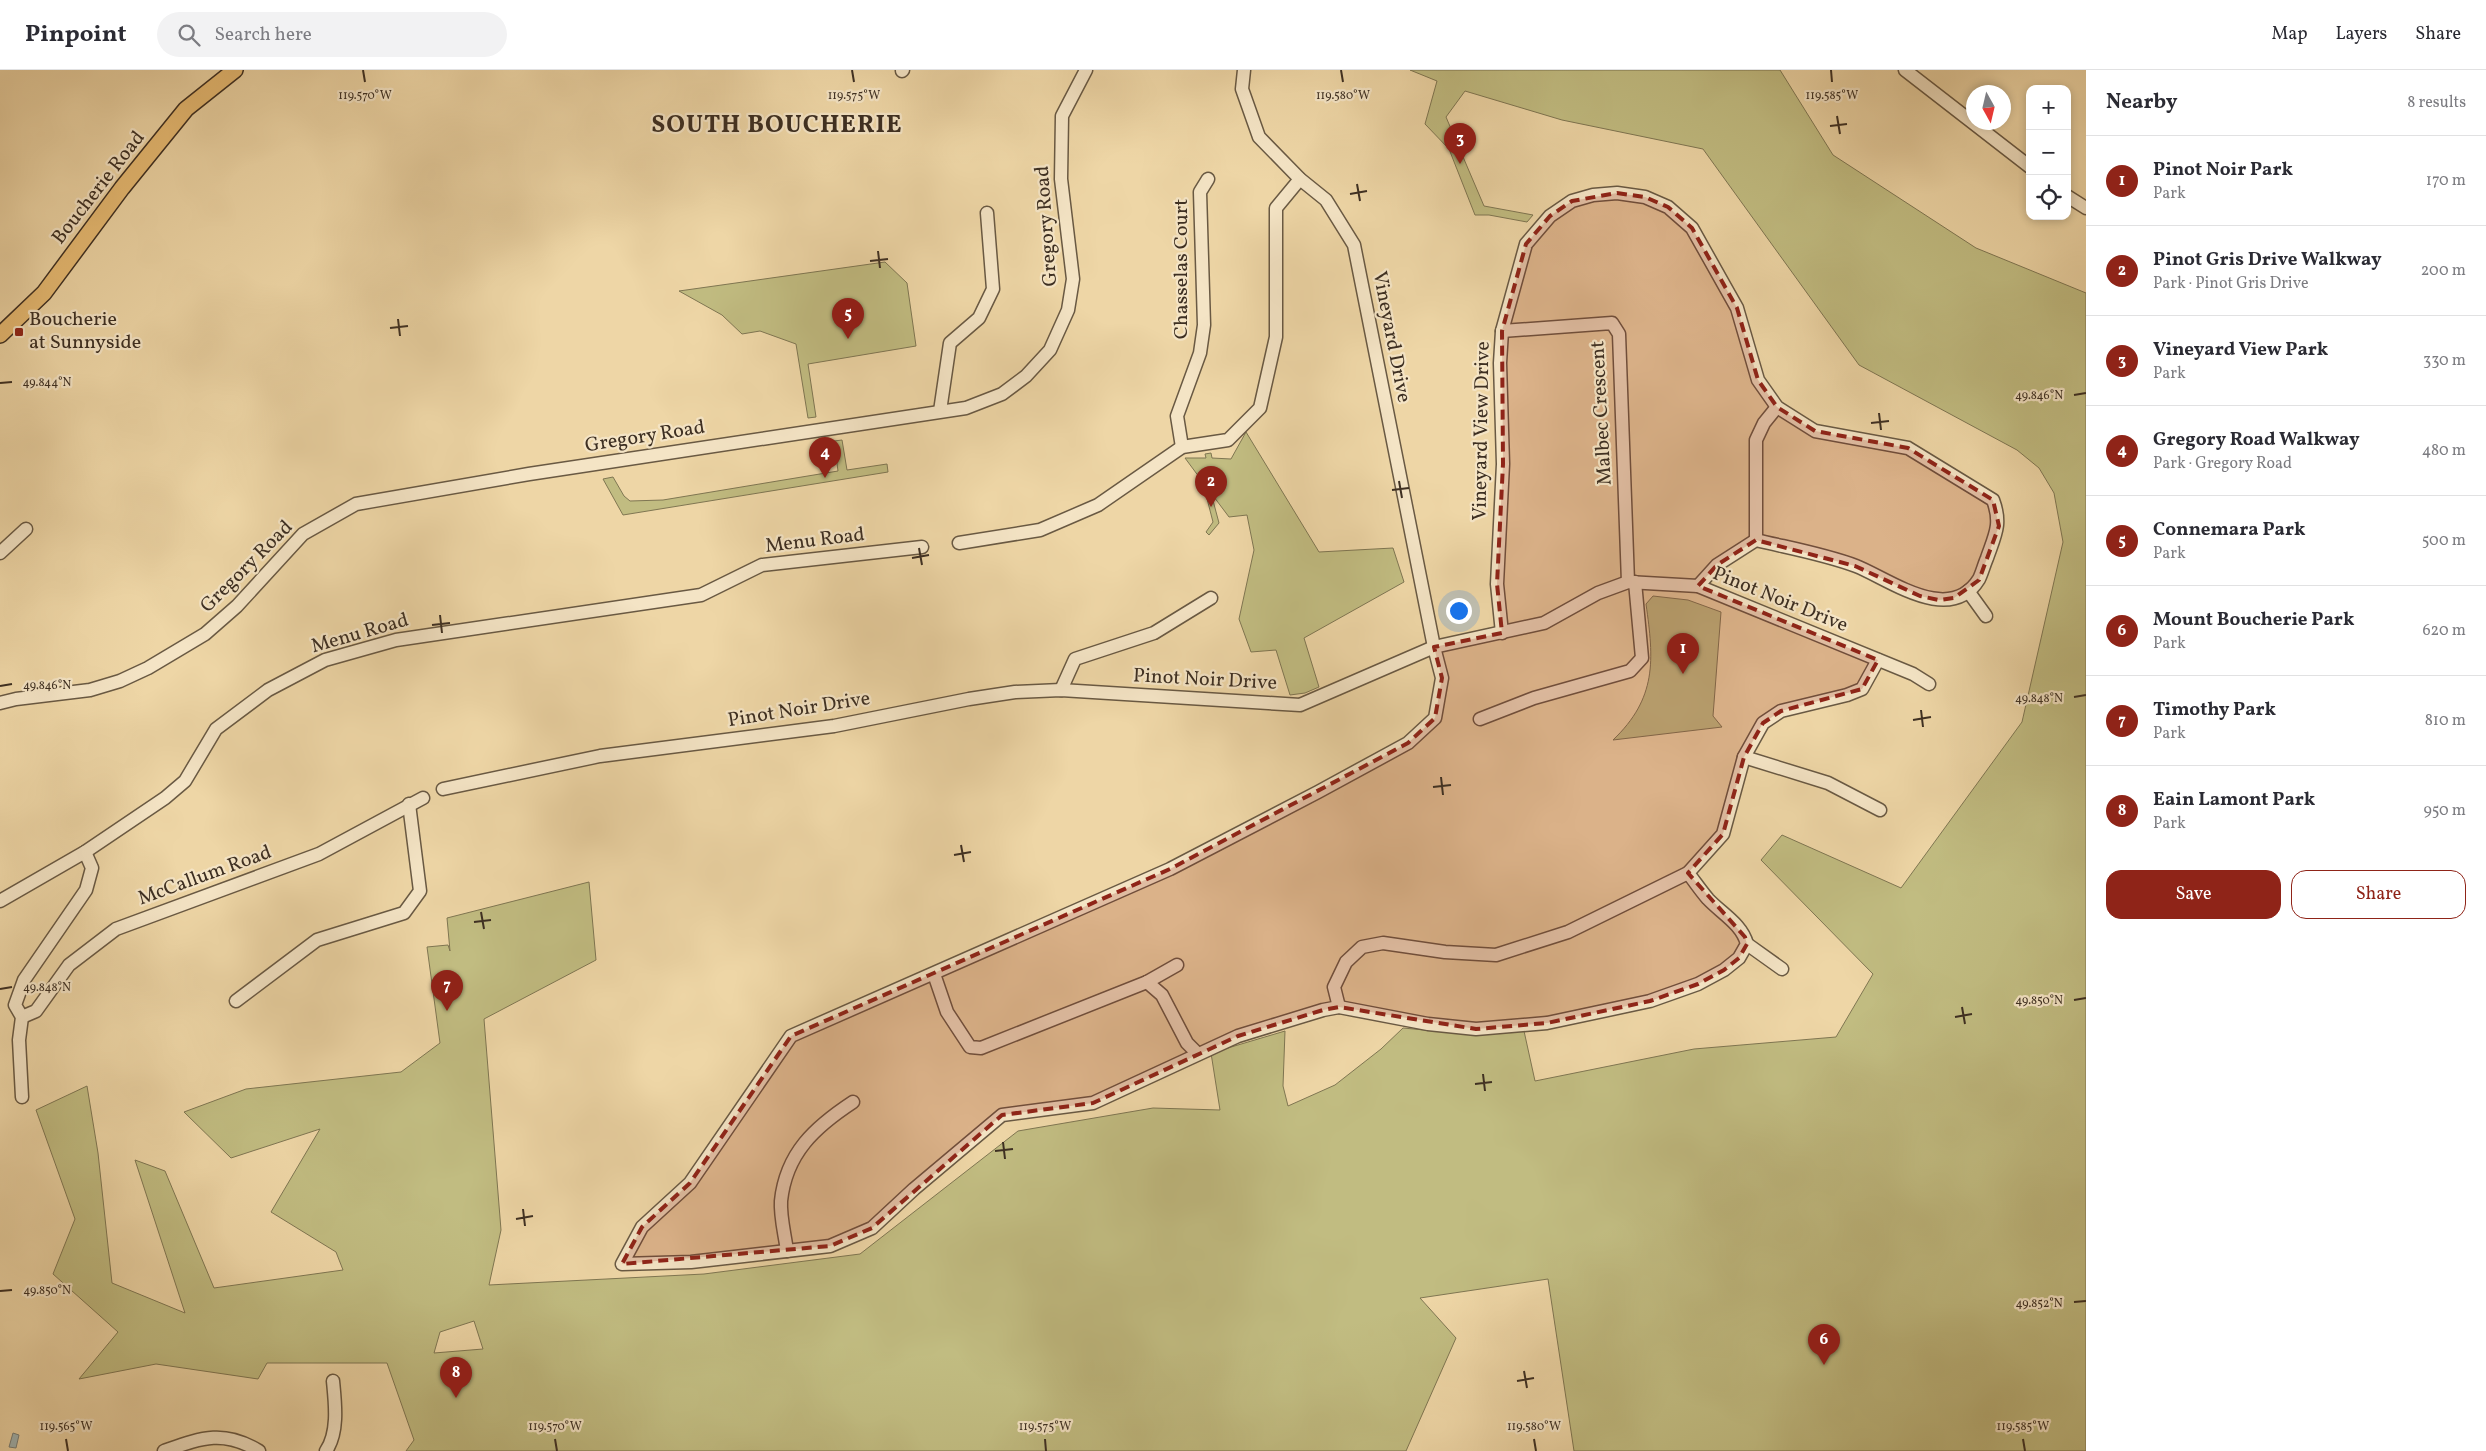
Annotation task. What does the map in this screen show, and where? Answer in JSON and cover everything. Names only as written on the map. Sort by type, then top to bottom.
[{"type":"main road","name":"Boucherie Road","points":[[0,335],[44,293],[122,188],[186,109],[235,70]]},
{"type":"street","name":"Gregory Road","points":[[0,703],[16,699],[90,690],[120,681],[148,668],[205,634],[236,606],[303,534],[356,504],[529,474],[966,408],[1002,394],[1026,376],[1050,350],[1068,310],[1073,279],[1061,179],[1062,116],[1086,70]]},
{"type":"street","name":"Vineyard Drive","points":[[787,1251],[691,1262],[622,1264],[642,1227],[690,1183],[791,1036],[1170,870],[1408,743],[1434,718],[1442,678],[1434,648],[1354,245],[1326,200],[1300,179],[1259,137],[1242,89],[1244,70]]},
{"type":"street","points":[[1905,70],[2026,164]]},
{"type":"street","name":"Chasselas Court","points":[[1182,447],[1177,416],[1200,353],[1204,325],[1200,192],[1208,179]]},
{"type":"street","points":[[959,543],[1040,530],[1098,506],[1182,447],[1228,440],[1260,408],[1276,337],[1276,208],[1300,179]]},
{"type":"street","name":"Vineyard View Drive","points":[[1502,633],[1497,584],[1503,464],[1500,363],[1502,331],[1526,244],[1550,216],[1572,200],[1593,195],[1617,193],[1645,197],[1668,207],[1692,228],[1737,308],[1758,380],[1777,407],[1815,431],[1908,448],[1993,500],[1998,513],[1998,526],[1979,580],[1968,591]]},
{"type":"street","points":[[2071,199],[2086,208]]},
{"type":"street","points":[[940,411],[950,343],[979,318],[993,289],[987,214]]},
{"type":"street","name":"Malbec Crescent","points":[[1502,331],[1612,323],[1619,334],[1631,582]]},
{"type":"street","points":[[1756,540],[1756,440],[1764,423],[1777,407]]},
{"type":"street","points":[[0,553],[26,529]]},
{"type":"street","points":[[1698,586],[1717,565],[1756,540],[1855,566],[1920,596],[1939,600],[1954,598],[1968,591],[1986,616]]},
{"type":"street","name":"Menu Road","points":[[0,900],[85,852],[165,798],[185,781],[216,729],[268,690],[325,660],[396,640],[701,595],[762,564],[922,547]]},
{"type":"street","points":[[1480,719],[1534,698],[1630,671],[1642,658],[1631,582]]},
{"type":"street","name":"Pinot Noir Drive","points":[[443,789],[600,756],[834,726],[969,698],[1015,692],[1060,690],[1300,705],[1434,648],[1544,623],[1598,593],[1631,582],[1698,586],[1913,674],[1929,684]]},
{"type":"street","points":[[1060,690],[1075,659],[1154,633],[1211,598]]},
{"type":"street","points":[[1339,1007],[1334,987],[1346,962],[1362,947],[1383,943],[1445,952],[1496,955],[1568,932],[1688,873],[1723,834],[1744,757],[1764,723],[1781,711],[1847,695],[1862,689],[1878,660]]},
{"type":"street","points":[[1744,757],[1828,783],[1880,810]]},
{"type":"street","name":"McCallum Road","points":[[22,1017],[36,1011],[69,965],[116,929],[319,854],[423,798]]},
{"type":"street","points":[[236,1001],[317,940],[404,913],[420,891],[409,804]]},
{"type":"street","points":[[22,1096],[19,1040],[22,1017],[15,1005],[24,980],[86,890],[92,868],[85,852]]},
{"type":"street","points":[[1688,873],[1709,899],[1730,918],[1745,937],[1747,944],[1782,969]]},
{"type":"street","points":[[853,1102],[825,1120],[802,1143],[786,1175],[781,1202],[787,1251],[830,1246],[872,1228],[914,1189],[1002,1115],[1093,1103],[1238,1036],[1339,1007],[1428,1024],[1476,1029],[1547,1023],[1650,1001],[1698,984],[1724,970],[1739,958],[1747,944]]},
{"type":"street","points":[[934,974],[947,1012],[970,1047],[981,1048],[1147,982],[1177,965]]},
{"type":"street","points":[[1147,982],[1162,995],[1187,1043],[1198,1054]]},
{"type":"street","points":[[326,1451],[330,1446],[336,1414],[333,1381]]},
{"type":"street","points":[[164,1451],[220,1436],[245,1442],[259,1451]]},
{"type":"highlighted area","points":[[1617,193],[1645,197],[1668,207],[1692,228],[1737,308],[1758,380],[1777,407],[1815,431],[1908,448],[1993,500],[1999,526],[1979,580],[1954,598],[1939,600],[1920,596],[1855,566],[1756,540],[1717,565],[1698,586],[1878,660],[1862,689],[1781,711],[1763,723],[1744,757],[1723,834],[1688,873],[1745,937],[1747,944],[1739,958],[1724,970],[1698,984],[1650,1001],[1547,1023],[1476,1029],[1339,1007],[1323,1010],[1238,1036],[1093,1103],[1002,1115],[872,1228],[830,1246],[622,1264],[642,1227],[690,1183],[791,1036],[1170,869],[1408,743],[1435,718],[1442,678],[1434,647],[1502,633],[1497,584],[1503,464],[1502,331],[1526,244],[1550,216],[1572,201]]},
{"type":"shaded area","points":[[1410,70],[1780,70],[1833,155],[1976,248],[2086,293],[2086,1451],[1574,1451],[1548,1279],[1420,1298],[1456,1338],[1406,1451],[406,1451],[414,1440],[387,1363],[267,1363],[258,1379],[156,1364],[79,1379],[118,1332],[53,1274],[75,1219],[36,1110],[87,1086],[98,1153],[112,1283],[185,1313],[135,1160],[165,1171],[214,1288],[343,1270],[336,1252],[271,1212],[320,1129],[231,1158],[184,1112],[246,1089],[401,1072],[440,1043],[427,947],[448,945],[450,951],[447,918],[589,882],[596,960],[484,1019],[501,1230],[489,1285],[704,1274],[860,1254],[1018,1131],[1153,1108],[1220,1110],[1211,1053],[1285,1031],[1283,1086],[1288,1106],[1335,1085],[1381,1049],[1403,1028],[1467,1034],[1524,1031],[1535,1081],[1694,1049],[1836,1037],[1873,974],[1761,860],[1782,835],[1901,888],[2022,722],[2063,542],[2054,493],[2039,468],[2017,450],[1859,365],[1703,149],[1562,120],[1465,91],[1446,117],[1484,206],[1533,215],[1527,222],[1489,215],[1475,215],[1449,149],[1425,124],[1437,81]],"holes":[[[474,1321],[483,1349],[434,1353],[440,1332]]]},
{"type":"shaded area","points":[[885,262],[907,283],[916,346],[808,364],[816,417],[808,418],[796,344],[760,331],[742,334],[722,315],[679,291]]},
{"type":"shaded area","points":[[1246,432],[1319,552],[1393,548],[1404,582],[1304,638],[1319,687],[1305,693],[1290,695],[1276,650],[1251,652],[1239,619],[1254,550],[1247,515],[1229,517],[1211,493],[1219,523],[1209,535],[1206,532],[1213,522],[1205,485],[1185,458],[1206,458],[1205,454],[1211,453],[1212,458],[1231,459]]},
{"type":"shaded area","points":[[842,440],[847,470],[887,464],[888,472],[623,515],[603,479],[613,477],[624,496],[630,501],[663,500],[838,471],[834,441]]},
{"type":"shaded area","points":[[1653,596],[1688,600],[1721,612],[1713,716],[1722,727],[1613,740],[1638,709],[1645,693],[1651,661],[1646,604]]},
{"type":"water","points":[[13,1433],[19,1435],[16,1448],[9,1447]]},
{"type":"place","name":"Vineyard View Park","points":[[1460,164]]},
{"type":"place","name":"Boucherie at Sunnyside","points":[[19,332]]},
{"type":"place","name":"Connemara Park","points":[[848,339]]},
{"type":"place","name":"Gregory Road Walkway","points":[[825,478]]},
{"type":"place","name":"Pinot Gris Drive Walkway","points":[[1211,507]]},
{"type":"place","name":"Pinot Noir Park","points":[[1683,674]]},
{"type":"place","name":"Timothy Park","points":[[447,1011]]},
{"type":"place","name":"Mount Boucherie Park","points":[[1824,1365]]},
{"type":"place","name":"Eain Lamont Park","points":[[456,1398]]},
{"type":"district","name":"SOUTH BOUCHERIE","points":[[777,125]]}]
